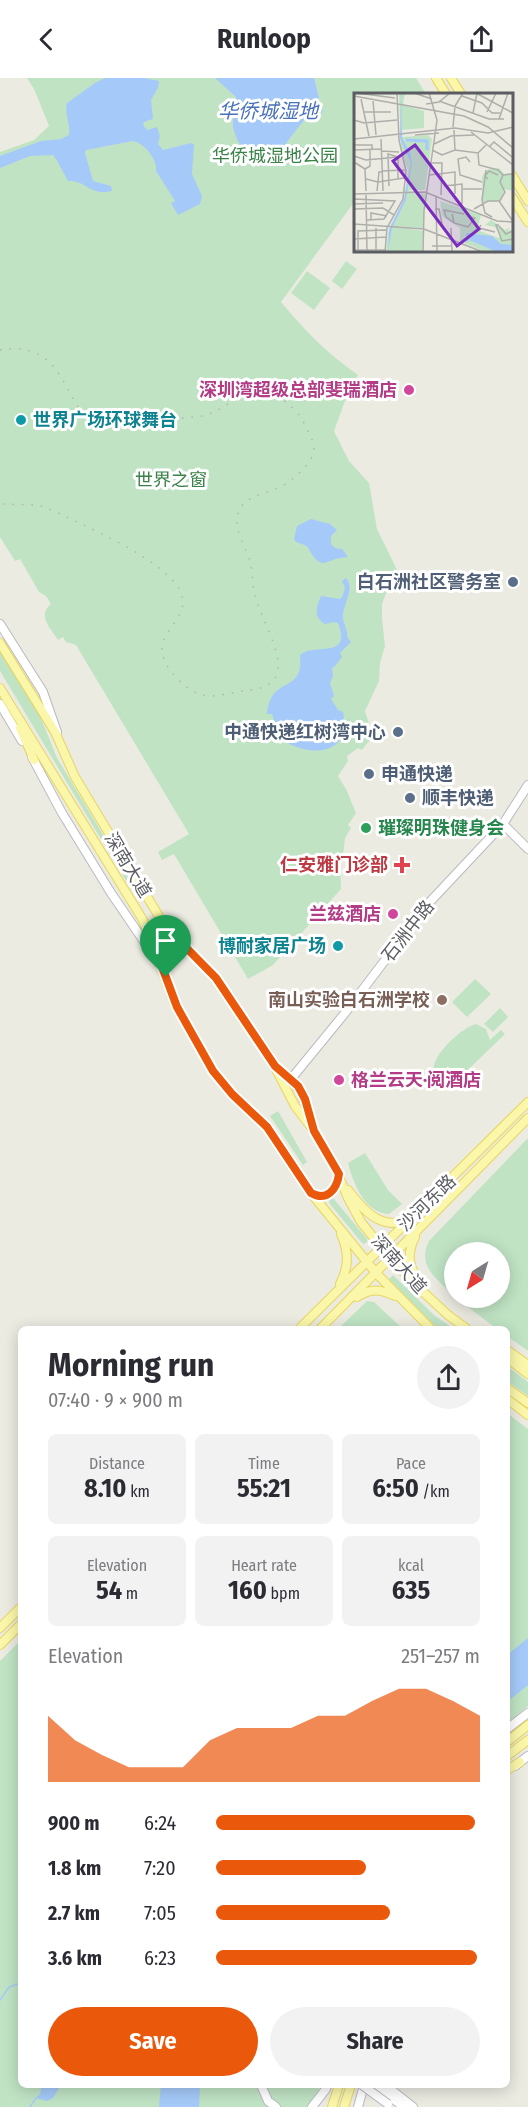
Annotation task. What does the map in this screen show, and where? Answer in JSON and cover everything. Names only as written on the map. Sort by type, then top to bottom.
[{"type":"main road","points":[[436,78],[445,93]]},
{"type":"main road","points":[[451,78],[460,93]]},
{"type":"main road","points":[[513,177],[528,201]]},
{"type":"main road","points":[[513,199],[528,222]]},
{"type":"main road","points":[[0,624],[48,702],[60,742]]},
{"type":"main road","name":"深南大道","points":[[0,643],[60,742],[75,777],[163,924],[216,978],[275,1066],[295,1106],[314,1131],[340,1178],[354,1212],[390,1258],[432,1301],[463,1326]]},
{"type":"main road","points":[[1,690],[62,813],[166,977]]},
{"type":"main road","name":"深南大道","points":[[1,690],[148,929],[182,1019],[213,1071],[232,1094],[267,1127],[311,1193],[376,1273],[428,1326]]},
{"type":"main road","points":[[0,704],[34,760]]},
{"type":"main road","name":"石洲中路","points":[[291,1079],[345,1013],[426,906],[503,824],[528,785]]},
{"type":"main road","points":[[503,824],[528,849]]},
{"type":"main road","points":[[148,929],[158,933],[162,930],[163,924]]},
{"type":"main road","points":[[275,1066],[291,1079],[305,1099],[314,1131]]},
{"type":"main road","name":"沙河东路","points":[[302,1326],[528,1102]]},
{"type":"main road","name":"沙河东路","points":[[323,1326],[528,1118]]},
{"type":"main road","points":[[311,1193],[320,1197],[328,1195],[340,1178],[363,1210],[376,1219],[396,1223],[412,1217]]},
{"type":"main road","points":[[423,1224],[411,1244],[409,1257],[414,1275],[432,1301]]},
{"type":"main road","points":[[333,1295],[343,1278],[347,1264],[346,1249],[339,1228]]},
{"type":"main road","points":[[342,1308],[370,1290],[386,1292],[400,1299]]},
{"type":"main road","points":[[448,1315],[468,1326]]},
{"type":"main road","points":[[417,1317],[423,1326]]},
{"type":"main road","points":[[510,1353],[528,1374]]},
{"type":"main road","points":[[510,1390],[528,1403]]},
{"type":"main road","points":[[510,1401],[528,1414]]},
{"type":"main road","points":[[0,1628],[18,1609]]},
{"type":"main road","points":[[0,1645],[18,1627]]},
{"type":"main road","points":[[510,1727],[528,1713]]},
{"type":"main road","points":[[510,1738],[528,1725]]},
{"type":"main road","points":[[510,1754],[528,1740]]},
{"type":"main road","points":[[510,1769],[528,1756]]},
{"type":"main road","points":[[262,2088],[265,2095],[276,2107]]},
{"type":"main road","points":[[312,2107],[326,2088]]},
{"type":"main road","points":[[321,2107],[327,2088]]},
{"type":"main road","points":[[332,2107],[338,2088]]},
{"type":"main road","points":[[346,2104],[350,2088]]},
{"type":"main road","points":[[358,2107],[362,2088]]},
{"type":"main road","points":[[368,2088],[391,2103],[405,2107]]},
{"type":"main road","points":[[377,2088],[391,2103]]},
{"type":"main road","points":[[389,2088],[413,2107]]},
{"type":"green space","name":"世界之窗","points":[[27,78],[416,78],[425,93],[354,93],[354,202],[281,302],[317,341],[358,375],[350,387],[334,431],[349,461],[369,483],[377,529],[404,584],[386,593],[382,604],[385,646],[380,663],[379,681],[365,711],[373,736],[362,750],[358,748],[347,756],[348,761],[338,776],[356,813],[348,825],[351,828],[345,838],[343,856],[340,856],[341,889],[273,965],[248,979],[174,854],[162,860],[158,852],[189,834],[76,645],[66,642],[63,637],[58,640],[46,622],[45,613],[51,604],[46,596],[39,592],[20,559],[15,561],[0,537],[0,152],[34,140],[49,126]]},
{"type":"green space","points":[[346,261],[357,269],[342,289],[332,281]]},
{"type":"green space","points":[[307,271],[330,288],[314,310],[291,293]]},
{"type":"green space","points":[[0,648],[36,706],[57,758],[129,878],[128,881],[0,671]]},
{"type":"green space","points":[[475,979],[491,994],[467,1017],[452,1002]]},
{"type":"green space","points":[[500,1008],[508,1017],[493,1032],[484,1024]]},
{"type":"green space","points":[[476,1024],[486,1029],[490,1040],[501,1030],[505,1034],[449,1088],[445,1084],[448,1081],[437,1077],[434,1070],[436,1061],[441,1051],[459,1033]]},
{"type":"green space","points":[[278,1111],[307,1162],[303,1165],[270,1116]]},
{"type":"green space","points":[[528,1138],[528,1351],[510,1338],[510,1326],[493,1326],[469,1308],[510,1308],[510,1242],[444,1242],[444,1286],[427,1265],[426,1250],[429,1241]]},
{"type":"green space","points":[[365,1153],[388,1190],[402,1204],[389,1214],[380,1212],[366,1202],[353,1179],[348,1163]]},
{"type":"green space","points":[[333,1198],[367,1239],[367,1242],[362,1243],[330,1204],[329,1201]]},
{"type":"green space","points":[[393,1275],[434,1315],[450,1326],[436,1326],[389,1279]]},
{"type":"green space","points":[[367,1301],[374,1302],[400,1326],[341,1326]]},
{"type":"green space","points":[[510,1368],[528,1382],[528,1396],[510,1383]]},
{"type":"green space","points":[[510,1415],[528,1429],[528,1706],[510,1721]]},
{"type":"green space","points":[[18,1643],[18,2088],[319,2088],[315,2107],[0,2107],[0,1661]]},
{"type":"water","points":[[105,78],[144,78],[159,81],[151,100],[153,119],[144,122],[143,125],[147,130],[157,127],[160,136],[158,144],[163,150],[194,144],[192,174],[202,196],[200,204],[178,215],[171,203],[175,201],[156,171],[153,157],[142,145],[133,141],[86,150],[93,181],[111,186],[112,191],[93,190],[80,183],[68,181],[53,155],[30,156],[0,168],[0,156],[41,141],[61,139],[69,135],[67,103]]},
{"type":"water","name":"华侨城湿地","points":[[215,78],[314,78],[319,98],[316,108],[323,110],[320,116],[305,119],[275,160],[260,166],[251,159],[236,138],[233,123],[236,97]]},
{"type":"water","points":[[311,519],[330,524],[337,530],[331,536],[331,544],[335,548],[342,549],[348,557],[320,562],[307,546],[296,542],[294,539],[297,526]]},
{"type":"water","points":[[346,578],[349,591],[343,618],[351,642],[340,653],[342,657],[332,668],[333,676],[330,683],[334,696],[331,699],[338,710],[343,712],[344,729],[339,741],[330,748],[304,749],[290,744],[269,726],[275,724],[272,714],[267,714],[270,701],[274,693],[297,676],[300,668],[300,655],[307,651],[330,648],[340,642],[341,634],[338,623],[325,624],[317,615],[317,608],[321,596],[340,599],[342,597],[345,588],[342,581]]},
{"type":"water","points":[[528,1638],[528,1685],[510,1700],[510,1653]]},
{"type":"water","points":[[41,2088],[59,2088],[53,2098],[47,2101],[36,2098]]},
{"type":"water","points":[[161,2088],[200,2088],[199,2107],[159,2107]]},
{"type":"waterway","points":[[0,2000],[9,1987],[18,1984]]},
{"type":"waterway","points":[[30,2107],[36,2098]]},
{"type":"railway","points":[[0,350],[23,349],[40,355],[53,366],[89,420],[101,427],[202,416],[217,410],[247,390],[255,388],[265,389],[278,396],[297,412],[313,443],[313,455],[302,471],[286,483],[248,500],[239,510],[237,518],[239,534],[250,561],[255,596],[277,657],[277,674],[274,679],[262,687],[217,696],[202,695],[191,690],[176,677],[166,663],[162,651],[164,640],[183,604],[181,593],[173,580],[159,568],[121,544],[45,507],[0,504]]},
{"type":"place","name":"深圳湾超级总部斐瑞酒店","points":[[409,390]]},
{"type":"place","name":"世界广场环球舞台","points":[[21,420]]},
{"type":"place","name":"白石洲社区警务室","points":[[513,582]]},
{"type":"place","name":"中通快递红树湾中心","points":[[398,732]]},
{"type":"place","name":"申通快递","points":[[369,774]]},
{"type":"place","name":"顺丰快递","points":[[410,798]]},
{"type":"place","name":"璀璨明珠健身会","points":[[366,828]]},
{"type":"place","name":"仁安雅门诊部","points":[[402,865]]},
{"type":"place","name":"兰兹酒店","points":[[393,914]]},
{"type":"place","name":"博耐家居广场","points":[[338,946]]},
{"type":"place","name":"南山实验白石洲学校","points":[[442,1000]]},
{"type":"place","name":"格兰云天·阅酒店","points":[[339,1080]]},
{"type":"route","points":[[163,924],[222,985],[275,1066],[302,1092],[314,1131],[339,1174],[334,1189],[328,1195],[320,1197],[311,1193],[267,1127],[232,1094],[213,1071],[182,1019],[166,977],[148,929],[158,933],[162,930],[163,924]]},
{"type":"park label","name":"华侨城湿地公园","points":[[275,156]]}]
